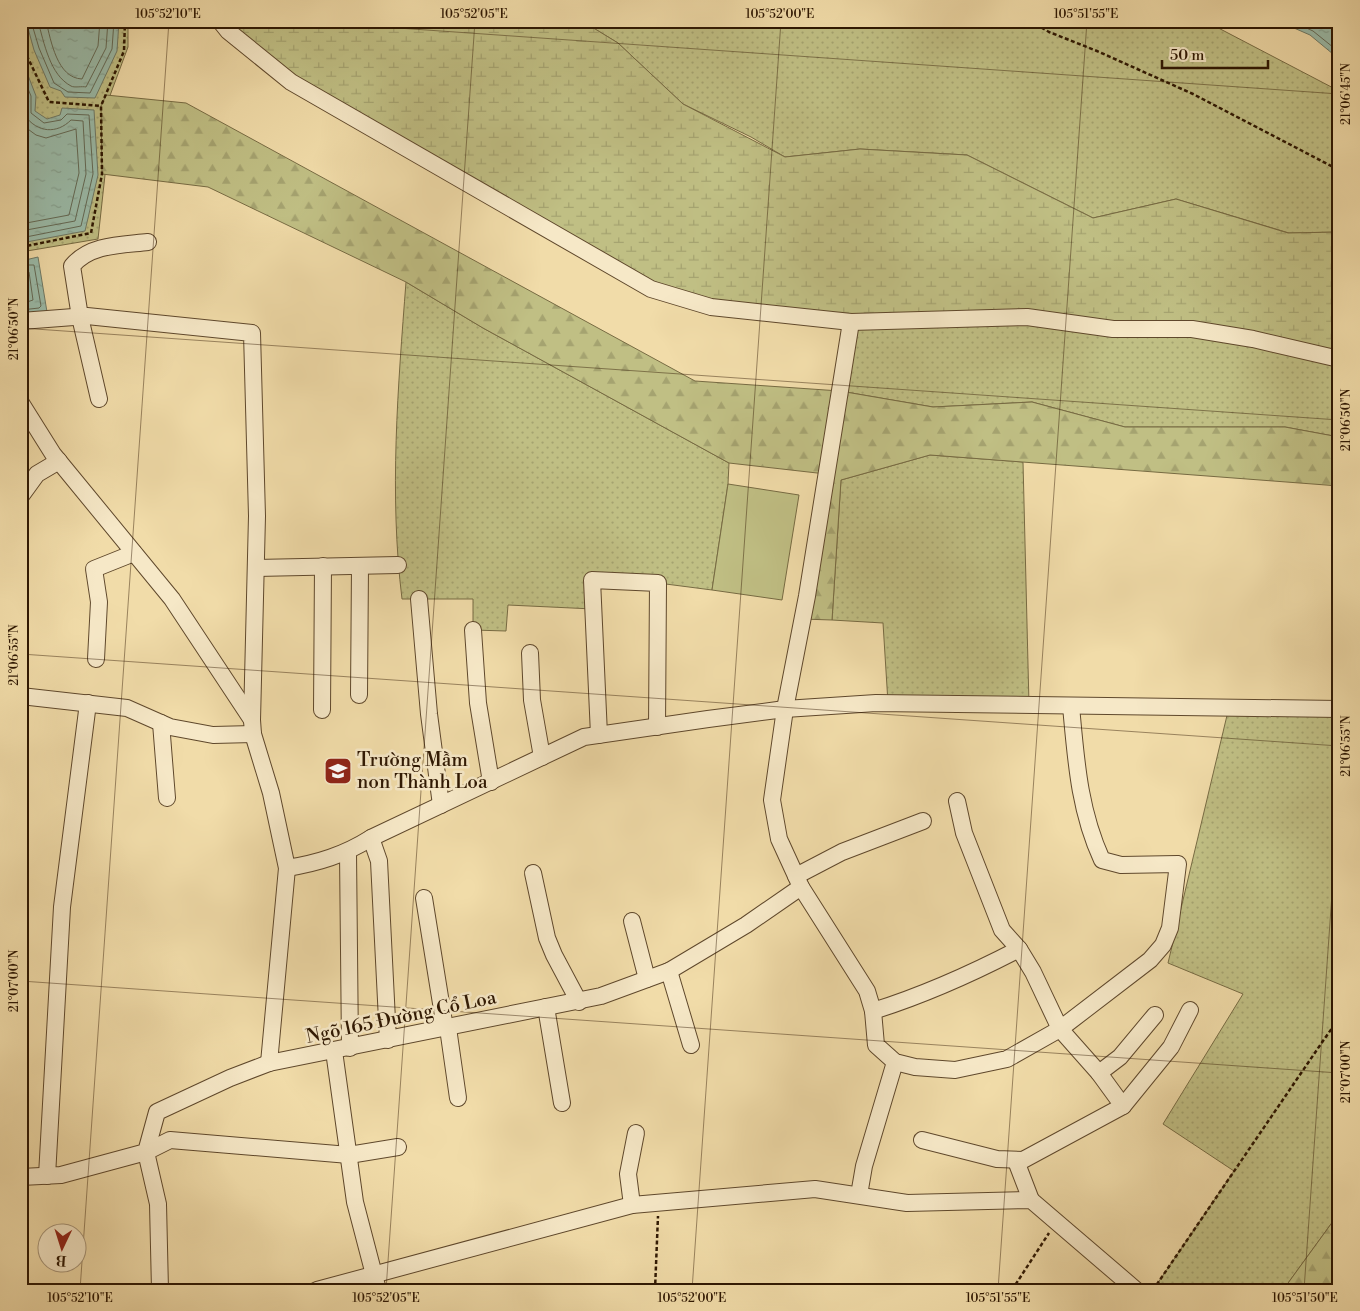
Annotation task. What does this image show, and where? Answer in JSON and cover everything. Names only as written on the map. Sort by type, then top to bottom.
[{"type":"street","points":[[220,21],[228,31],[291,82],[651,289],[711,307],[851,322],[1027,317],[1113,329],[1192,329],[1253,339],[1339,359]]},
{"type":"street","points":[[100,399],[80,317],[72,266],[80,256],[105,248],[148,242]]},
{"type":"street","points":[[21,321],[80,317],[252,334],[257,516],[252,727]]},
{"type":"street","points":[[851,322],[807,596],[785,709],[772,800],[779,839],[799,881],[867,991],[873,1011],[876,1045],[895,1062],[915,1067],[955,1070],[1007,1059],[1060,1029],[1150,960],[1163,945],[1170,928],[1178,864],[1121,865],[1102,860],[1092,839],[1078,780],[1072,706]]},
{"type":"street","points":[[21,404],[59,461],[172,599],[252,727],[271,793],[287,868],[269,1064]]},
{"type":"street","points":[[21,496],[37,474],[59,461]]},
{"type":"street","points":[[96,659],[99,602],[94,569],[134,553]]},
{"type":"street","points":[[256,568],[398,565]]},
{"type":"street","points":[[322,710],[323,566]]},
{"type":"street","points":[[359,695],[360,566]]},
{"type":"street","points":[[599,735],[592,580],[658,583],[657,726]]},
{"type":"street","points":[[419,599],[428,714],[441,805]]},
{"type":"street","points":[[473,630],[478,702],[490,782]]},
{"type":"street","points":[[530,653],[532,700],[542,758]]},
{"type":"street","points":[[21,696],[127,708],[161,723],[213,735],[252,727]]},
{"type":"street","points":[[47,1176],[62,907],[88,703]]},
{"type":"street","points":[[287,868],[316,864],[348,853],[371,838],[584,737],[785,709],[876,703],[1339,709]]},
{"type":"street","points":[[161,723],[167,798]]},
{"type":"street","points":[[957,801],[964,834],[1002,930],[1019,949],[1033,972],[1060,1029],[1099,1073],[1124,1106]]},
{"type":"street","name":"Ngõ 165 Đường Cổ Loa","points":[[146,1152],[157,1112],[230,1078],[269,1064],[546,1007],[579,1002],[669,971],[746,925],[799,881],[842,852],[924,821]]},
{"type":"street","points":[[371,838],[378,861],[380,881],[388,1040]]},
{"type":"street","points":[[348,853],[350,1048]]},
{"type":"street","points":[[533,873],[547,938],[579,1002]]},
{"type":"street","points":[[424,898],[458,1098]]},
{"type":"street","points":[[632,921],[647,979]]},
{"type":"street","points":[[873,1011],[908,1000],[964,978],[1019,949]]},
{"type":"street","points":[[669,971],[691,1045]]},
{"type":"street","points":[[546,1007],[562,1104]]},
{"type":"street","points":[[922,1140],[997,1159],[1023,1160],[1124,1106],[1170,1047],[1190,1010]]},
{"type":"street","points":[[1099,1073],[1120,1057],[1154,1015]]},
{"type":"street","points":[[334,1051],[355,1202],[376,1282]]},
{"type":"street","points":[[859,1195],[864,1166],[895,1062]]},
{"type":"street","points":[[632,1205],[628,1174],[636,1134]]},
{"type":"street","points":[[21,1177],[61,1175],[146,1152],[170,1140],[349,1155],[398,1147]]},
{"type":"street","points":[[146,1152],[158,1204],[160,1290]]},
{"type":"street","points":[[1016,1160],[1031,1200],[1136,1290]]},
{"type":"street","points":[[317,1290],[376,1282],[632,1205],[815,1188],[907,1203],[1031,1200]]},
{"type":"path","points":[[21,247],[91,233],[102,174],[101,106],[124,51],[126,21]]},
{"type":"path","points":[[1030,21],[1049,32],[1097,51],[1193,94],[1339,170]]},
{"type":"path","points":[[21,37],[26,54],[49,102],[101,106]]},
{"type":"path","points":[[21,55],[26,54]]},
{"type":"path","points":[[1153,1290],[1326,1038],[1335,1024],[1339,1012]]},
{"type":"path","points":[[655,1290],[658,1203]]},
{"type":"path","points":[[1012,1290],[1057,1222]]},
{"type":"green space","points":[[21,21],[128,21],[128,47],[105,109],[105,175],[98,239],[21,252]]},
{"type":"green space","points":[[220,21],[582,21],[618,43],[683,104],[785,157],[860,149],[967,155],[1093,218],[1176,199],[1288,233],[1339,232],[1339,359],[1192,329],[1027,317],[781,315],[651,289],[291,82]]},
{"type":"green space","points":[[582,21],[1205,21],[1339,91],[1339,232],[1289,233],[1176,199],[1093,218],[967,155],[860,149],[785,157],[751,137],[683,104],[618,43]]},
{"type":"green space","points":[[106,95],[186,103],[695,381],[840,391],[933,407],[1032,402],[1125,427],[1285,427],[1339,437],[1339,486],[930,455],[841,480],[832,620],[802,619],[826,474],[729,463],[483,328],[406,282],[208,187],[102,174],[101,106]]},
{"type":"green space","points":[[406,282],[483,328],[729,463],[728,484],[712,590],[658,583],[592,580],[593,609],[508,605],[506,631],[473,630],[473,599],[402,599],[398,560],[395,480]]},
{"type":"green space","points":[[1027,317],[1192,329],[1339,359],[1339,437],[1285,427],[1125,427],[1032,402],[933,407],[840,391],[851,322]]},
{"type":"green space","points":[[930,455],[1023,462],[1029,705],[888,703],[883,623],[832,620],[841,480]]},
{"type":"green space","points":[[728,484],[799,495],[782,600],[712,590]]},
{"type":"green space","points":[[1229,707],[1339,709],[1339,1011],[1335,1024],[1339,1026],[1339,1213],[1283,1290],[1153,1290],[1234,1171],[1163,1124],[1243,994],[1168,963]]},
{"type":"green space","points":[[1339,1213],[1339,1290],[1283,1290]]},
{"type":"water","points":[[26,21],[119,21],[117,51],[95,98],[65,97],[61,91],[50,87],[34,50]]},
{"type":"water","points":[[1278,21],[1339,21],[1339,59],[1310,35]]},
{"type":"water","points":[[21,65],[24,65],[36,96],[35,111],[47,119],[60,115],[62,108],[94,110],[98,175],[85,231],[21,243]]},
{"type":"water","points":[[38,257],[47,312],[21,315],[21,261]]},
{"type":"place","name":"Trường Mầm non Thành Loa","points":[[338,771]]}]
